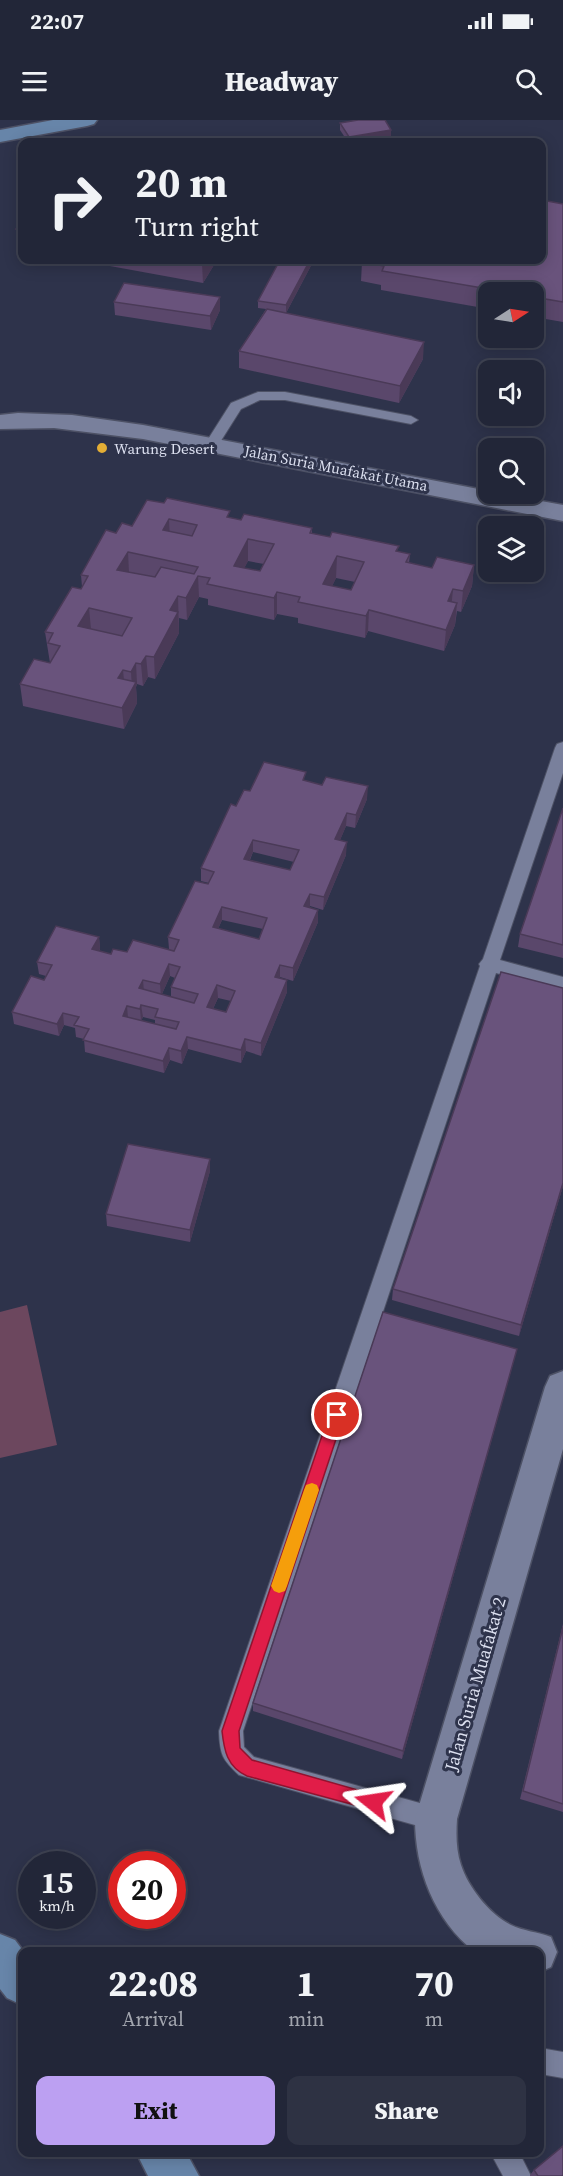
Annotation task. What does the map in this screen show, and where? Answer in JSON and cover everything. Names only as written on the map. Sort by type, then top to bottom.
[{"type":"street","points":[[0,136],[87,120]]},
{"type":"street","name":"Jalan Suria Muafakat Utama","points":[[0,422],[30,419],[91,424],[212,444],[563,513]]},
{"type":"street","name":"Jalan Suria Muafakat 2","points":[[517,1947],[498,1942],[479,1927],[446,1883],[438,1858],[436,1819],[563,1387]]},
{"type":"street","name":"Jalan Suria Muafakat 2","points":[[544,1952],[563,1954]]},
{"type":"street","points":[[0,1955],[18,1978]]},
{"type":"street","points":[[162,2157],[176,2176]]},
{"type":"lane","points":[[212,444],[236,406],[258,396],[285,396],[411,420]]},
{"type":"lane","points":[[436,1819],[247,1767],[232,1752],[231,1731],[488,964],[563,748]]},
{"type":"lane","points":[[488,964],[563,984]]},
{"type":"lane","points":[[544,2062],[563,2065]]},
{"type":"lane","points":[[506,2157],[518,2176]]},
{"type":"shaded area","points":[[27,1305],[57,1445],[0,1458],[0,1312]]},
{"type":"building","points":[[385,120],[391,130],[349,137],[340,123]]},
{"type":"building","points":[[546,201],[563,204],[563,302],[544,299],[544,282],[478,282],[478,287],[382,271],[384,266],[373,264],[546,264]]},
{"type":"building","points":[[278,264],[308,264],[286,305],[258,301]]},
{"type":"building","points":[[124,283],[220,297],[210,316],[114,302]]},
{"type":"building","points":[[267,309],[424,342],[400,386],[239,351]]},
{"type":"building","points":[[167,498],[230,511],[227,517],[241,520],[244,514],[312,528],[310,533],[330,537],[332,532],[399,546],[396,551],[410,554],[406,562],[432,568],[437,557],[474,565],[463,591],[453,589],[448,601],[457,603],[446,630],[369,610],[366,616],[298,602],[300,597],[277,592],[274,598],[207,584],[210,578],[198,576],[186,598],[178,596],[170,610],[178,612],[154,657],[146,656],[141,664],[136,663],[131,672],[123,670],[118,678],[136,682],[122,708],[20,684],[34,659],[50,663],[60,646],[48,643],[53,633],[45,632],[72,587],[81,589],[88,576],[81,575],[106,530],[116,533],[122,523],[132,526],[147,500],[164,503]],"holes":[[[169,519],[197,525],[192,536],[163,530]],[[248,539],[274,544],[260,571],[234,566]],[[128,552],[198,567],[194,574],[161,567],[155,577],[117,570]],[[337,556],[364,562],[351,590],[323,584]],[[89,608],[132,618],[122,636],[78,626]]]},
{"type":"building","points":[[264,762],[306,772],[303,780],[322,785],[326,777],[368,786],[356,815],[347,813],[335,839],[347,842],[324,897],[310,894],[304,906],[318,910],[293,968],[280,965],[275,977],[287,980],[261,1043],[245,1039],[241,1050],[187,1037],[181,1051],[169,1048],[163,1061],[83,1040],[89,1029],[74,1025],[79,1017],[63,1013],[57,1024],[12,1012],[31,976],[44,980],[52,965],[37,962],[56,926],[99,937],[92,949],[111,954],[113,949],[127,952],[133,940],[174,951],[179,940],[168,937],[195,881],[208,884],[214,872],[201,868],[231,804],[236,806],[244,790],[250,791]],"holes":[[[253,840],[299,850],[290,870],[244,859]],[[222,907],[267,918],[259,939],[213,927]],[[169,964],[180,967],[171,987],[198,994],[194,1003],[139,988],[143,980],[160,984]],[[217,985],[235,991],[226,1012],[207,1007]],[[141,1005],[158,1009],[155,1017],[179,1022],[176,1029],[123,1016],[127,1006],[140,1009]]]},
{"type":"building","points":[[563,808],[563,945],[520,934]]},
{"type":"building","points":[[501,972],[563,988],[563,1183],[521,1325],[393,1289]]},
{"type":"building","points":[[128,1144],[210,1159],[190,1230],[106,1214]]},
{"type":"building","points":[[383,1312],[517,1349],[403,1751],[253,1703]]},
{"type":"building","points":[[563,1627],[563,1804],[523,1791]]},
{"type":"building","points":[[563,2146],[563,2176],[538,2176],[534,2170]]},
{"type":"slow traffic","points":[[279,1586],[312,1490]]},
{"type":"place","name":"Warung Desert","points":[[102,448]]},
{"type":"route","points":[[337,1415],[231,1731],[232,1752],[247,1767],[373,1802]]}]
